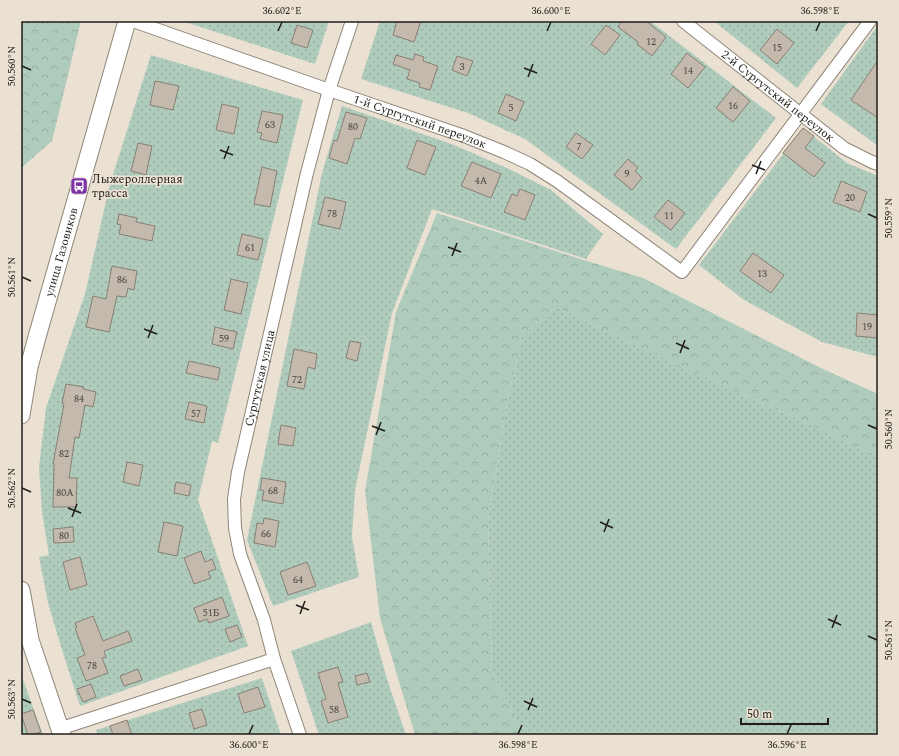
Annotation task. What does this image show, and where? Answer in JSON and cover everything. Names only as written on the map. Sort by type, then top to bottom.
[{"type":"street","name":"улица Газовиков","points":[[21,415],[29,367],[36,337],[128,21]]},
{"type":"street","name":"1-й Сургутский переулок","points":[[132,21],[464,136],[504,152],[530,164],[557,181],[682,272],[800,114]]},
{"type":"street","name":"Сургутская улица","points":[[300,735],[274,659],[264,620],[240,554],[235,528],[234,499],[238,472],[303,188],[329,90],[352,21]]},
{"type":"street","name":"2-й Сургутский переулок","points":[[683,21],[844,148],[878,164]]},
{"type":"street","points":[[800,114],[870,21]]},
{"type":"street","points":[[21,590],[30,640],[60,732],[274,659]]},
{"type":"green space","points":[[21,21],[81,21],[52,141],[21,168]]},
{"type":"green space","points":[[182,21],[329,21],[315,64]]},
{"type":"green space","points":[[380,21],[650,21],[776,118],[676,249],[525,139],[468,113],[361,79]]},
{"type":"green space","points":[[714,21],[849,21],[797,88]]},
{"type":"green space","points":[[878,25],[878,146],[821,104]]},
{"type":"green space","points":[[151,55],[303,100],[218,443],[212,441],[198,500],[248,646],[80,706],[48,603],[39,557],[49,555],[42,512],[39,467],[46,408],[85,294],[110,184]]},
{"type":"green space","points":[[342,106],[454,145],[509,169],[551,190],[603,234],[586,259],[432,209],[392,313],[355,490],[352,537],[359,577],[273,606],[247,540],[322,173]]},
{"type":"green space","points":[[803,128],[847,163],[878,176],[878,357],[822,342],[744,300],[699,265]]},
{"type":"green space","points":[[437,213],[643,278],[823,369],[878,394],[878,456],[626,341],[556,307],[522,337],[507,404],[488,519],[492,672],[523,735],[415,735],[380,618],[365,491],[396,312]]},
{"type":"green space","points":[[556,307],[626,341],[878,456],[878,735],[523,735],[492,672],[488,519],[507,404],[522,337]]},
{"type":"green space","points":[[371,622],[387,679],[406,735],[319,735],[291,651]]},
{"type":"green space","points":[[21,674],[43,735],[21,735]]},
{"type":"green space","points":[[262,678],[281,735],[98,735],[96,730]]},
{"type":"building","points":[[397,21],[421,21],[414,42],[393,35]]},
{"type":"building","points":[[622,21],[646,21],[666,37],[652,56],[637,44],[638,42],[618,27]]},
{"type":"building","points":[[297,25],[313,30],[307,48],[291,43]]},
{"type":"building","points":[[606,25],[620,35],[605,55],[591,44]]},
{"type":"building","points":[[777,29],[794,43],[777,64],[760,50]]},
{"type":"building","points":[[687,53],[705,67],[688,88],[671,74]]},
{"type":"building","points":[[415,54],[424,57],[423,61],[438,66],[430,90],[419,87],[420,83],[407,79],[410,70],[393,64],[396,55],[413,60]]},
{"type":"building","points":[[457,56],[473,61],[467,76],[452,70]]},
{"type":"building","points":[[878,60],[878,118],[851,100]]},
{"type":"building","points":[[155,81],[179,86],[173,110],[150,105]]},
{"type":"building","points":[[733,87],[750,101],[733,122],[716,108]]},
{"type":"building","points":[[506,94],[524,102],[516,121],[498,113]]},
{"type":"building","points":[[222,104],[239,108],[234,134],[216,130]]},
{"type":"building","points":[[262,111],[283,115],[277,143],[260,139],[262,133],[257,132]]},
{"type":"building","points":[[346,112],[367,118],[360,139],[355,138],[347,164],[329,158],[334,140],[337,141]]},
{"type":"building","points":[[803,128],[814,136],[805,148],[825,163],[814,177],[783,153]]},
{"type":"building","points":[[576,133],[593,145],[582,159],[566,147]]},
{"type":"building","points":[[417,140],[436,147],[425,175],[407,168]]},
{"type":"building","points":[[138,143],[152,146],[146,175],[131,171]]},
{"type":"building","points":[[628,159],[638,168],[635,171],[642,178],[632,190],[614,175]]},
{"type":"building","points":[[472,162],[501,174],[491,198],[461,186]]},
{"type":"building","points":[[262,167],[277,171],[270,207],[254,204]]},
{"type":"building","points":[[841,181],[867,192],[860,212],[833,202]]},
{"type":"building","points":[[520,189],[535,195],[525,220],[504,212],[512,194],[517,196]]},
{"type":"building","points":[[325,197],[346,202],[340,229],[318,224]]},
{"type":"building","points":[[668,200],[685,213],[671,230],[654,217]]},
{"type":"building","points":[[119,214],[137,218],[136,222],[155,226],[152,241],[119,234],[121,225],[117,224]]},
{"type":"building","points":[[242,234],[263,239],[258,260],[237,255]]},
{"type":"building","points":[[753,253],[784,275],[771,293],[740,271]]},
{"type":"building","points":[[112,266],[137,271],[134,290],[128,288],[126,297],[117,296],[109,332],[86,327],[93,296],[106,299]]},
{"type":"building","points":[[231,279],[248,283],[241,314],[224,310]]},
{"type":"building","points":[[857,313],[878,315],[878,338],[856,336]]},
{"type":"building","points":[[215,327],[237,332],[233,349],[212,344]]},
{"type":"building","points":[[350,341],[361,343],[357,361],[346,358]]},
{"type":"building","points":[[294,349],[317,354],[315,369],[308,367],[304,389],[287,386]]},
{"type":"building","points":[[189,361],[220,368],[218,380],[186,373]]},
{"type":"building","points":[[66,384],[84,387],[83,389],[96,392],[93,407],[85,405],[79,438],[75,437],[69,478],[77,478],[76,507],[53,507],[53,464],[64,404],[62,403]]},
{"type":"building","points":[[189,402],[207,406],[204,423],[185,419]]},
{"type":"building","points":[[281,425],[296,428],[293,446],[278,444]]},
{"type":"building","points":[[127,462],[143,465],[139,486],[123,482]]},
{"type":"building","points":[[262,478],[286,482],[283,504],[262,500],[264,491],[260,490]]},
{"type":"building","points":[[176,482],[191,485],[189,496],[174,493]]},
{"type":"building","points":[[264,518],[279,521],[275,547],[254,543],[257,523],[263,524]]},
{"type":"building","points":[[164,522],[183,526],[177,556],[158,552]]},
{"type":"building","points":[[73,527],[74,542],[54,543],[53,529]]},
{"type":"building","points":[[201,551],[205,562],[212,559],[216,569],[208,572],[211,578],[194,584],[184,558]]},
{"type":"building","points":[[80,557],[87,585],[70,590],[63,562]]},
{"type":"building","points":[[307,562],[316,586],[288,595],[280,572]]},
{"type":"building","points":[[222,597],[229,616],[209,623],[207,619],[199,622],[194,608]]},
{"type":"building","points":[[93,616],[103,641],[128,631],[132,641],[104,651],[106,657],[102,658],[108,673],[86,681],[77,658],[85,655],[75,628],[77,627],[75,623]]},
{"type":"building","points":[[237,625],[242,637],[230,642],[225,629]]},
{"type":"building","points":[[338,667],[343,682],[338,683],[348,717],[328,723],[321,701],[326,699],[318,673]]},
{"type":"building","points":[[138,669],[142,680],[124,686],[120,676]]},
{"type":"building","points":[[367,673],[370,682],[357,685],[355,676]]},
{"type":"building","points":[[91,684],[96,697],[83,702],[77,689]]},
{"type":"building","points":[[258,687],[265,707],[244,713],[238,694]]},
{"type":"building","points":[[202,709],[207,725],[194,729],[189,713]]},
{"type":"building","points":[[33,710],[41,732],[28,735],[21,714]]},
{"type":"building","points":[[127,720],[132,735],[113,735],[110,726]]},
{"type":"place","name":"Лыжероллерная трасса","points":[[79,186]]}]
